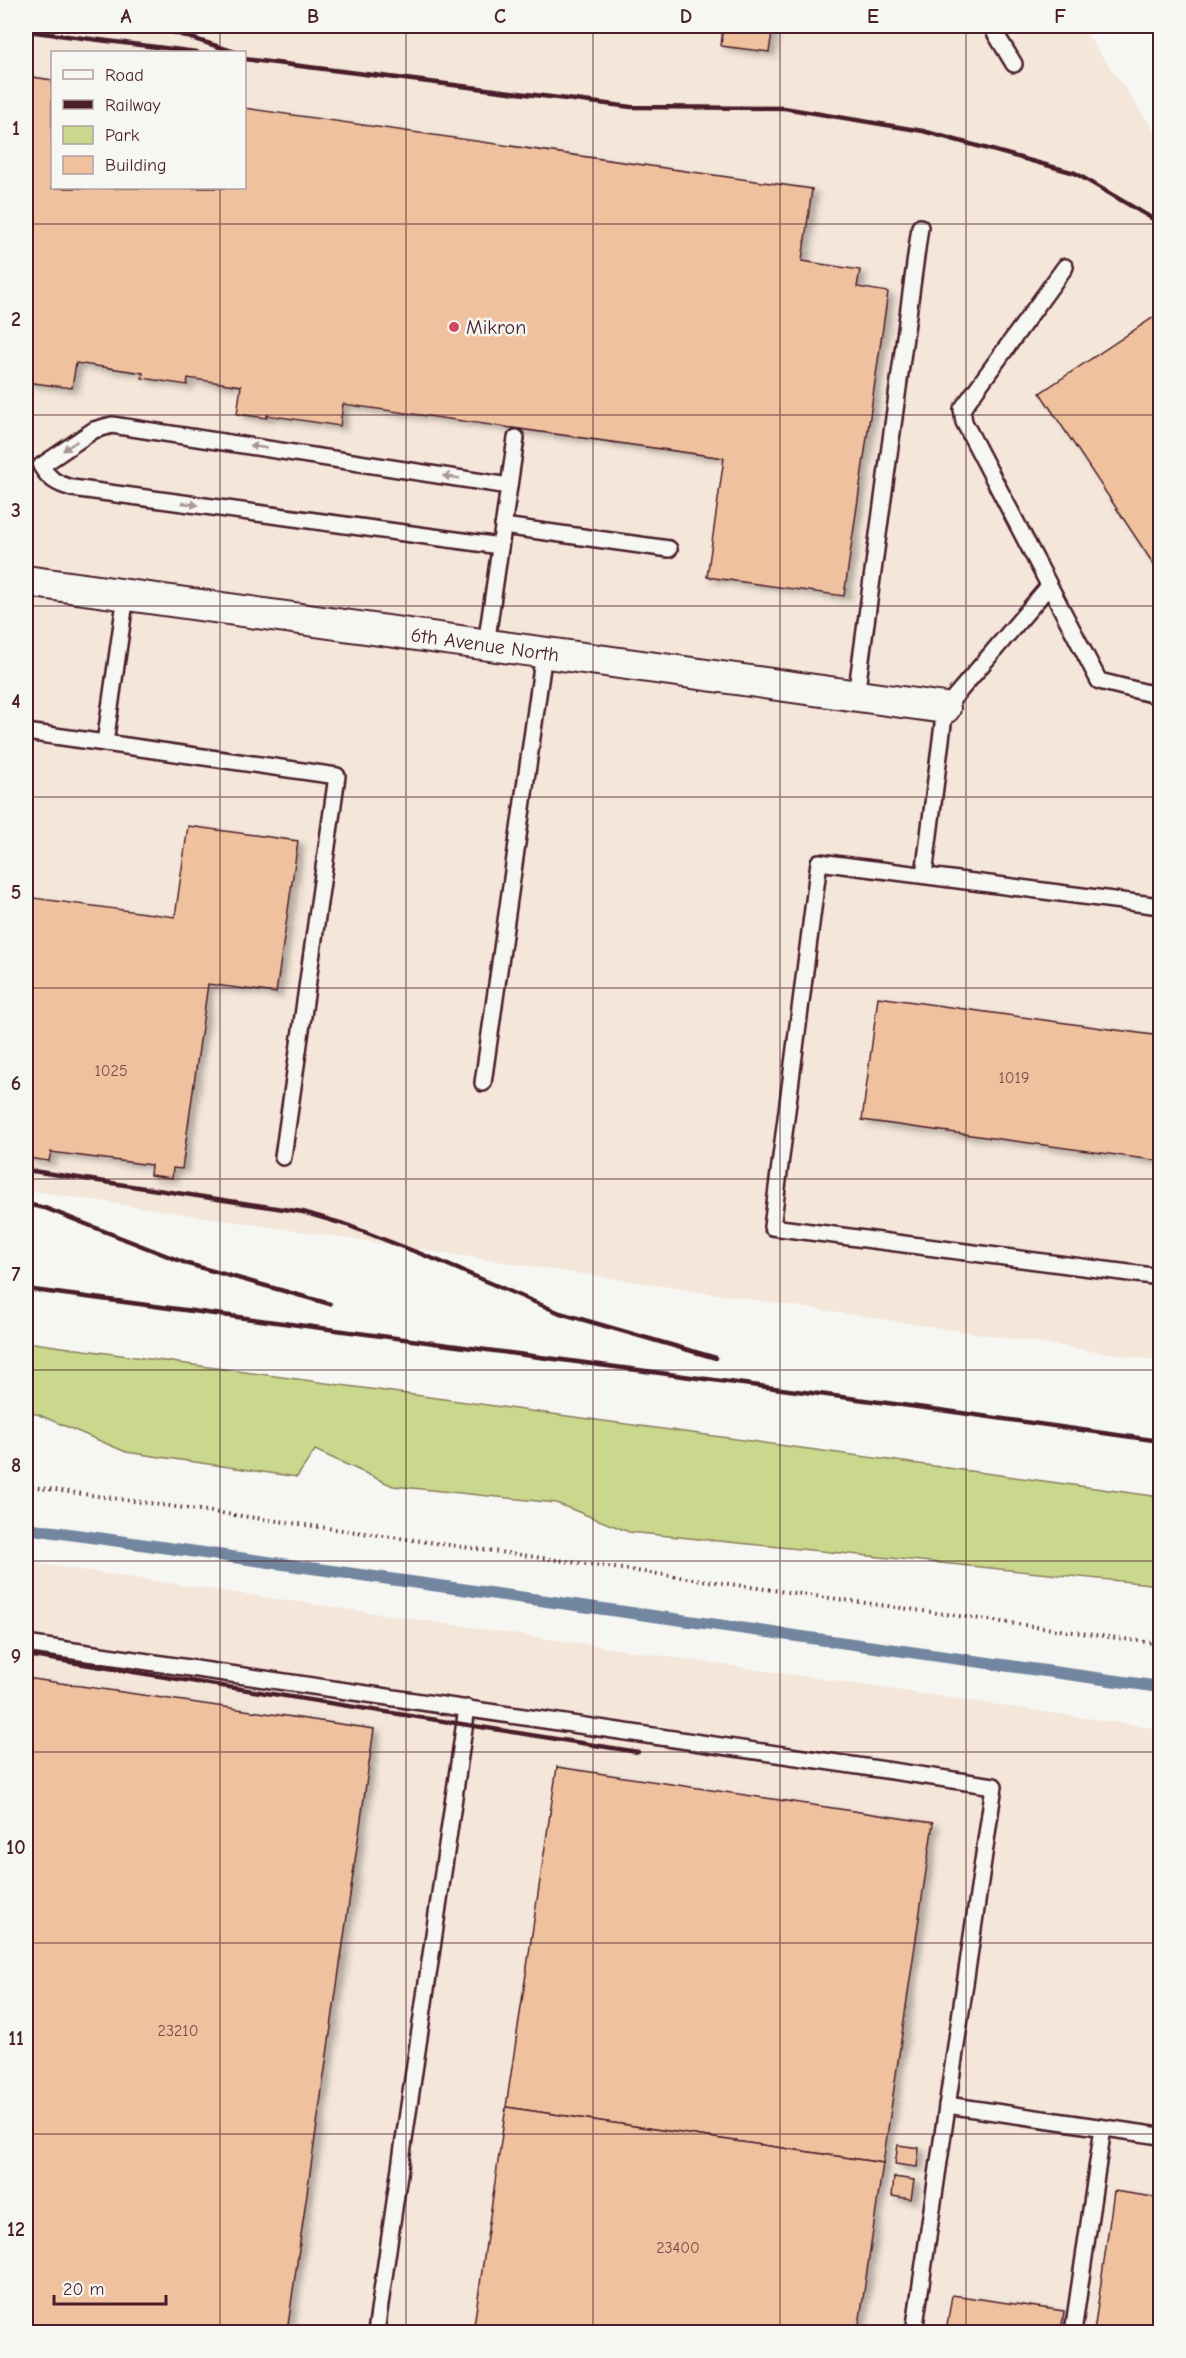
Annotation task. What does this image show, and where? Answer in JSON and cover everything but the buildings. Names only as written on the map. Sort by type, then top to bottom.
[{"type":"street","name":"6th Avenue North","points":[[26,581],[945,708]]},
{"type":"lane","points":[[991,26],[1014,64]]},
{"type":"lane","points":[[856,696],[920,227]]},
{"type":"lane","points":[[1065,267],[962,409],[964,422],[1099,681],[1161,696]]},
{"type":"lane","points":[[500,546],[72,488],[47,477],[33,465],[94,430],[112,425],[509,486]]},
{"type":"lane","points":[[486,645],[516,438]]},
{"type":"lane","points":[[503,526],[669,549]]},
{"type":"lane","points":[[924,875],[945,708],[1049,586]]},
{"type":"lane","points":[[105,743],[126,595]]},
{"type":"lane","points":[[483,1083],[544,653]]},
{"type":"lane","points":[[26,732],[337,776],[283,1157]]},
{"type":"lane","points":[[1161,906],[819,862],[772,1227],[1161,1277]]},
{"type":"lane","points":[[26,1644],[994,1786],[914,2332]]},
{"type":"lane","points":[[376,2332],[467,1708]]},
{"type":"lane","points":[[947,2105],[1161,2136]]},
{"type":"lane","points":[[1073,2332],[1103,2128]]},
{"type":"path","points":[[26,1485],[1161,1644]]},
{"type":"shaded area","points":[[26,26],[1081,26],[1160,139],[1160,1361],[26,1190]]},
{"type":"shaded area","points":[[26,1562],[1160,1729],[1160,2332],[26,2332]]},
{"type":"green space","points":[[26,1342],[1160,1497],[1160,1585],[629,1532],[556,1503],[393,1486],[315,1450],[297,1477],[126,1452],[37,1414],[26,1413]]},
{"type":"waterway","points":[[26,1528],[1160,1687]]},
{"type":"railway","points":[[154,26],[232,51]]},
{"type":"railway","points":[[26,31],[189,51]]},
{"type":"railway","points":[[246,59],[631,107],[784,108],[923,131],[1075,173],[1160,223]]},
{"type":"railway","points":[[26,1170],[303,1212],[347,1225],[439,1261],[560,1313],[716,1358]]},
{"type":"railway","points":[[26,1204],[45,1208],[188,1264],[330,1304]]},
{"type":"railway","points":[[26,1289],[1160,1441]]},
{"type":"railway","points":[[26,1655],[638,1752]]},
{"type":"place","name":"Mikron","points":[[454,327]]}]
